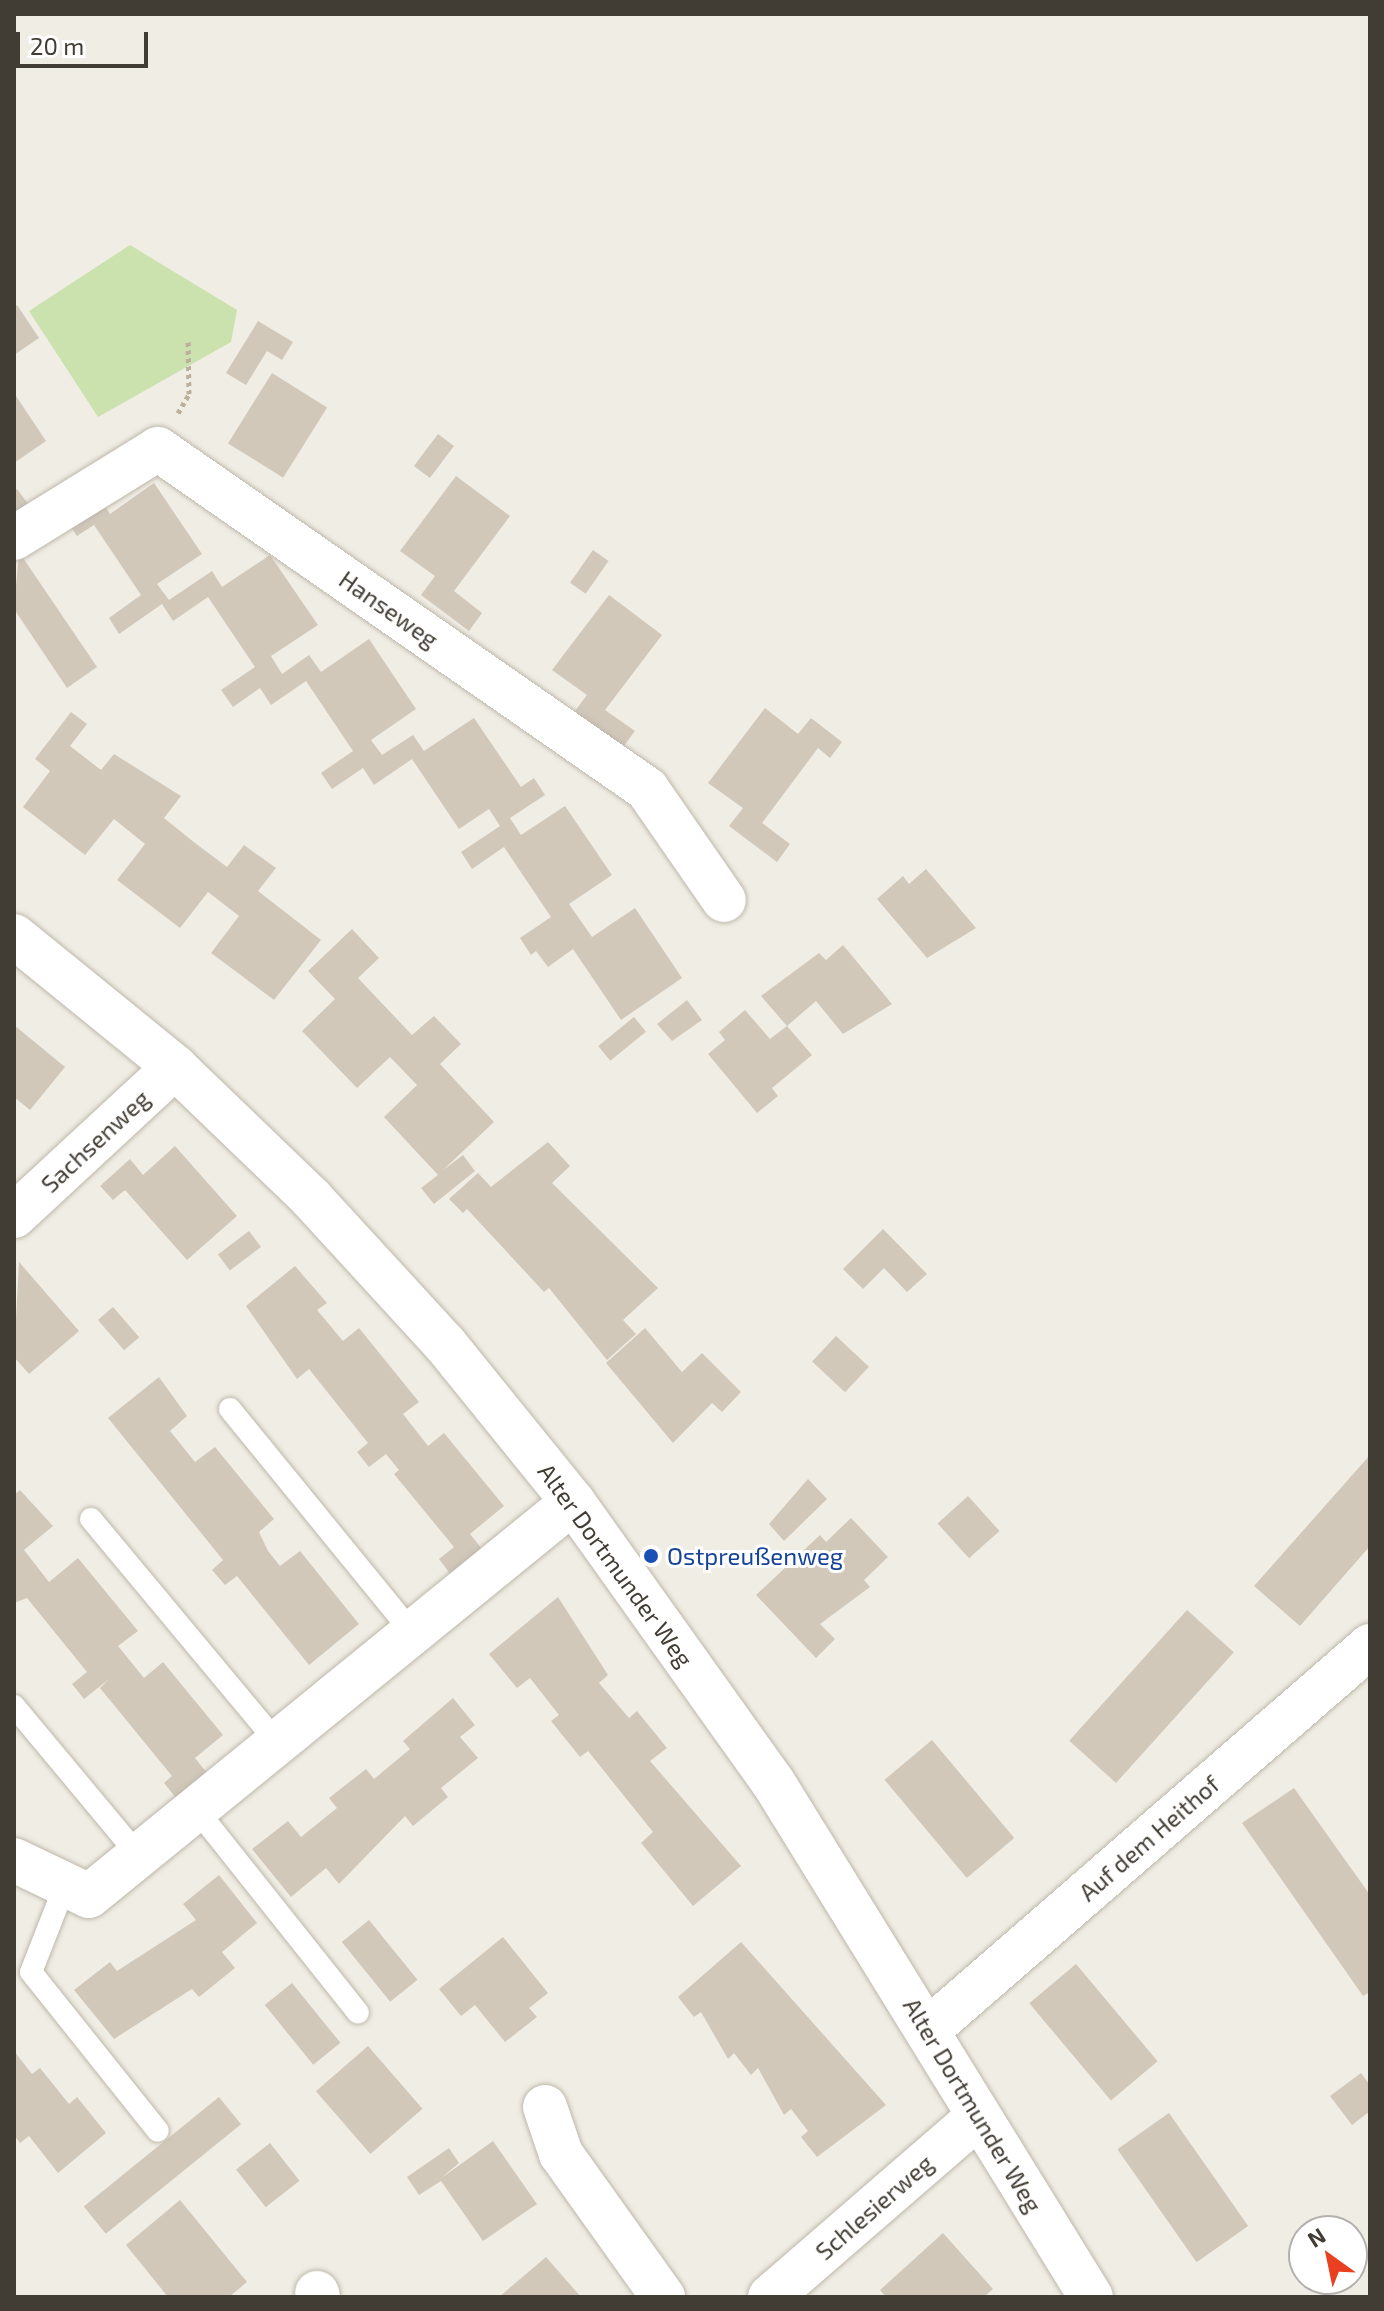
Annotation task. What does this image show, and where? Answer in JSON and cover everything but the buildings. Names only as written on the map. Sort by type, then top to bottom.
[{"type":"street","points":[[14,538],[158,449]]},
{"type":"street","name":"Hanseweg","points":[[158,449],[647,789],[724,900]]},
{"type":"street","name":"Alter Dortmunder Weg","points":[[14,936],[175,1067],[424,1322],[573,1502],[773,1782],[928,2030],[977,2118],[1091,2297]]},
{"type":"street","name":"Sachsenweg","points":[[14,1216],[175,1067]]},
{"type":"street","points":[[14,1860],[64,1888],[89,1896],[573,1502]]},
{"type":"street","name":"Auf dem Heithof","points":[[928,2030],[1370,1646]]},
{"type":"street","points":[[545,2107],[561,2154],[663,2297]]},
{"type":"street","name":"Schlesierweg","points":[[770,2297],[977,2118]]},
{"type":"lane","points":[[230,1409],[412,1632]]},
{"type":"lane","points":[[91,1519],[277,1742]]},
{"type":"lane","points":[[14,1706],[138,1855]]},
{"type":"lane","points":[[196,1809],[358,2013]]},
{"type":"lane","points":[[64,1888],[31,1972],[158,2131]]},
{"type":"path","points":[[158,449],[189,394],[188,339]]},
{"type":"green space","points":[[130,245],[237,310],[231,342],[98,417],[29,311]]},
{"type":"place","name":"Ostpreußenweg","points":[[651,1556]]}]
